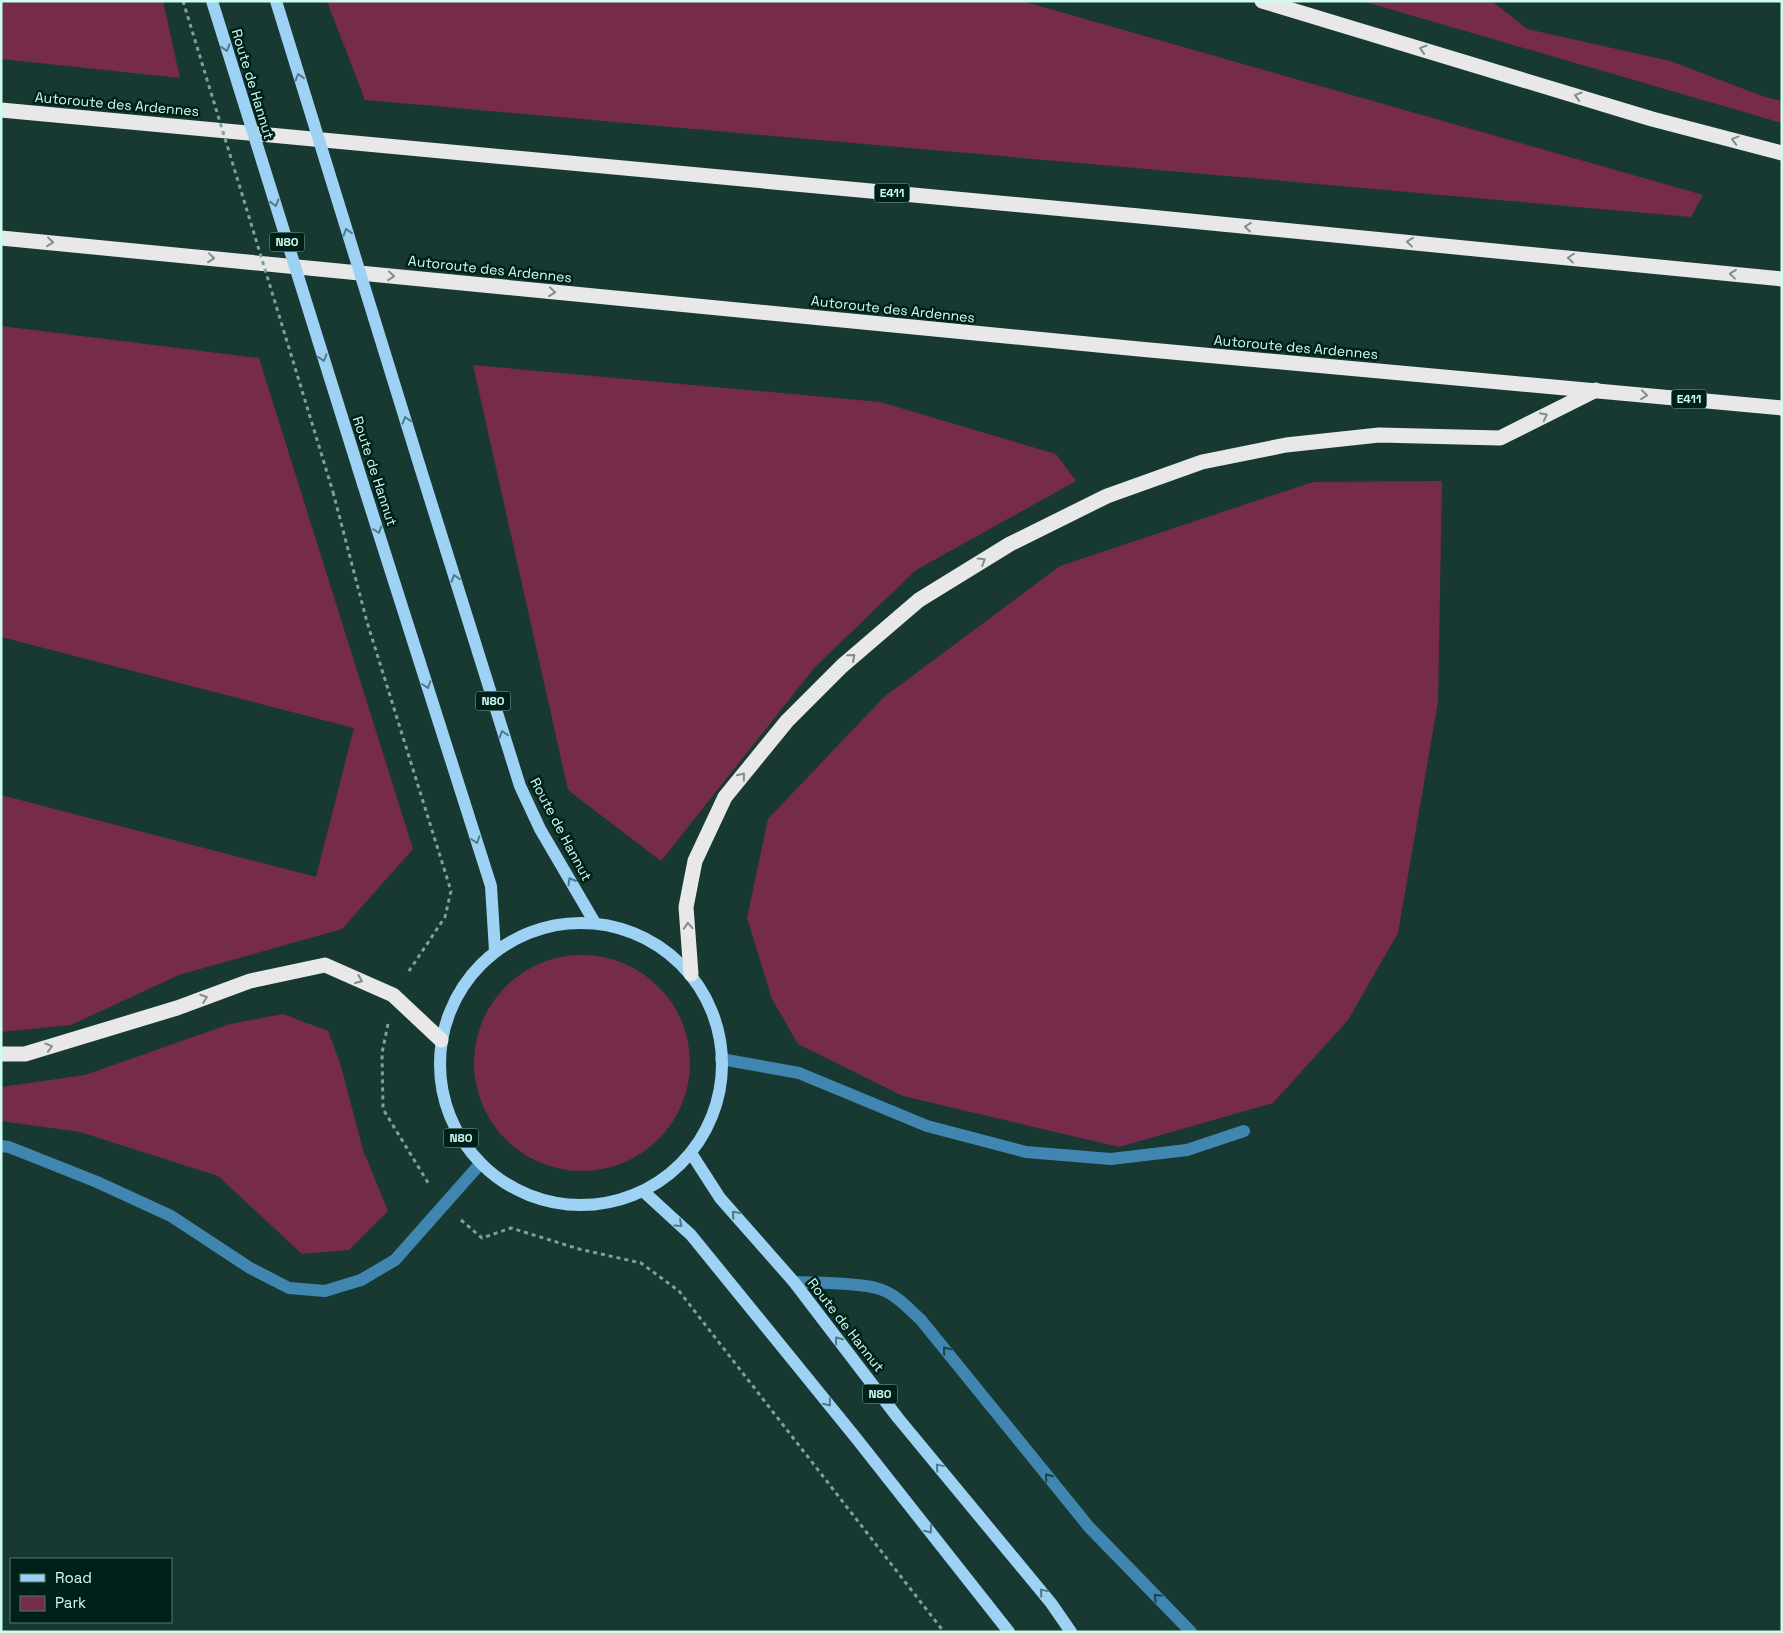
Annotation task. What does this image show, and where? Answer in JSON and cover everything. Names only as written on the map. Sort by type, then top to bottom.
[{"type":"highway","points":[[1262,1],[1652,119],[1782,153]]},
{"type":"highway","name":"Autoroute des Ardennes","points":[[1,110],[1129,215],[1782,279]]},
{"type":"highway","name":"Autoroute des Ardennes","points":[[1,238],[1139,350],[1782,408]]},
{"type":"highway","points":[[691,974],[686,907],[695,861],[725,797],[787,720],[842,666],[919,600],[1010,544],[1107,496],[1202,462],[1286,445],[1379,435],[1500,438],[1596,390]]},
{"type":"highway","points":[[1,1054],[24,1054],[176,1008],[250,981],[325,966],[393,995],[441,1040]]},
{"type":"main road","name":"Route de Hannut","points":[[212,1],[491,886],[495,951]]},
{"type":"main road","name":"Route de Hannut","points":[[276,1],[520,786],[540,829],[596,923]]},
{"type":"main road","name":"N80","points":[[560,923],[596,923],[631,931],[664,948],[691,974],[711,1007],[721,1059],[719,1091],[711,1120],[691,1153],[669,1175],[643,1191],[601,1204],[557,1204],[515,1190],[480,1164],[454,1128],[440,1084],[441,1040],[459,990],[495,951],[526,933],[560,923]]},
{"type":"main road","name":"Route de Hannut","points":[[691,1153],[720,1198],[794,1282],[898,1418],[1052,1603],[1071,1632]]},
{"type":"main road","points":[[643,1191],[691,1235],[856,1438],[1009,1632]]},
{"type":"street","points":[[721,1059],[799,1073],[927,1126],[1026,1152],[1111,1159],[1187,1150],[1244,1131]]},
{"type":"street","points":[[1,1146],[9,1147],[97,1182],[171,1216],[250,1268],[289,1288],[326,1291],[361,1280],[395,1260],[480,1164]]},
{"type":"street","points":[[794,1282],[877,1288],[896,1298],[921,1320],[1089,1527],[1191,1632]]},
{"type":"path","points":[[183,1],[333,492],[367,622],[452,892],[445,916],[393,995],[382,1053],[383,1109],[419,1171],[443,1205],[482,1238],[511,1228],[640,1263],[679,1291],[944,1632]]},
{"type":"green space","points":[[1,1],[163,1],[180,78],[1,59]]},
{"type":"green space","points":[[327,1],[1022,1],[1703,195],[1691,217],[365,100]]},
{"type":"green space","points":[[1362,1],[1492,1],[1527,29],[1670,61],[1765,97],[1782,101],[1782,123]]},
{"type":"green space","points":[[1,326],[259,358],[413,849],[342,929],[179,975],[71,1025],[1,1032],[1,795],[316,877],[354,728],[1,637]]},
{"type":"green space","points":[[473,365],[880,402],[1056,454],[1076,481],[916,570],[815,667],[661,861],[568,790]]},
{"type":"green space","points":[[1442,481],[1438,702],[1398,933],[1348,1020],[1273,1103],[1119,1147],[903,1096],[798,1044],[772,999],[747,918],[768,819],[884,697],[1060,566],[1313,482]]},
{"type":"green space","points":[[582,955],[613,960],[633,968],[658,987],[677,1012],[685,1032],[690,1063],[685,1094],[677,1114],[658,1139],[633,1158],[613,1166],[582,1171],[551,1166],[531,1158],[506,1139],[487,1114],[479,1094],[474,1063],[479,1032],[487,1012],[506,987],[531,968],[551,960]]},
{"type":"green space","points":[[283,1014],[328,1031],[341,1066],[363,1150],[388,1211],[349,1250],[302,1254],[218,1176],[80,1132],[1,1121],[1,1087],[85,1075],[230,1024]]}]
